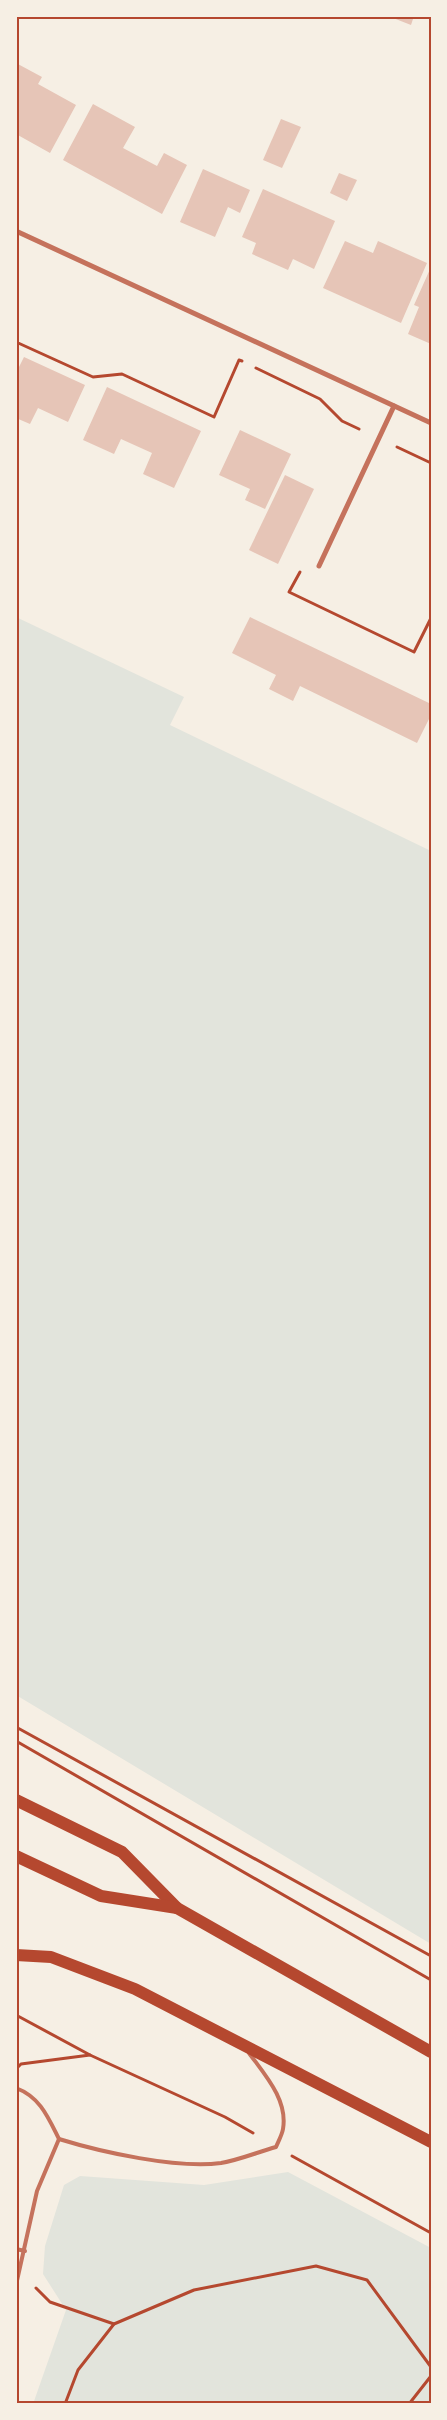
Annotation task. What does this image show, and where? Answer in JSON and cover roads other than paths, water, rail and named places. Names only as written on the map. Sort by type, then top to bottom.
[{"type":"main road","points":[[16,1800],[122,1852],[177,1908],[431,2052]]},
{"type":"main road","points":[[16,1856],[101,1896],[177,1908]]},
{"type":"main road","points":[[16,1955],[51,1957],[135,1989],[431,2142]]},
{"type":"street","points":[[16,231],[431,423]]},
{"type":"street","points":[[319,566],[394,406]]},
{"type":"lane","points":[[16,2088],[25,2092],[43,2107],[59,2139],[90,2148],[189,2164],[221,2163],[276,2147],[283,2129],[281,2103],[273,2086],[242,2044]]},
{"type":"lane","points":[[16,2285],[37,2191],[59,2139]]},
{"type":"lane","points":[[16,2249],[25,2251]]}]
